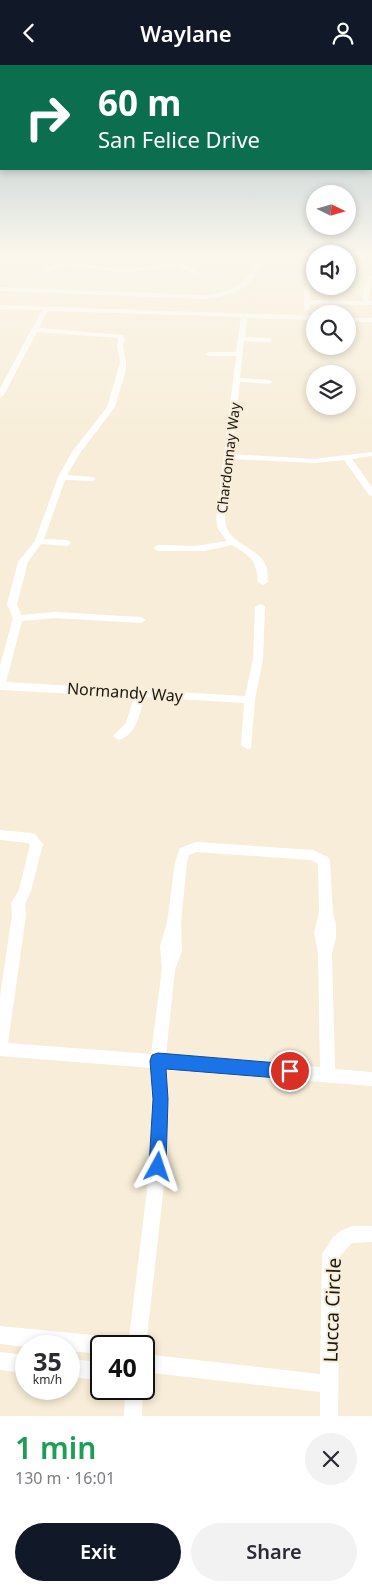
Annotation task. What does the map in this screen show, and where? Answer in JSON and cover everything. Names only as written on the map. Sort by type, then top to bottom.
[{"type":"street","points":[[0,395],[42,318]]},
{"type":"street","name":"Chardonnay Way","points":[[244,318],[220,519],[225,535],[258,560],[262,567],[263,582]]},
{"type":"street","points":[[356,319],[372,320]]},
{"type":"street","points":[[0,685],[18,618],[12,605],[23,563],[40,541],[62,477],[76,452],[111,407],[123,362],[120,346],[122,338],[120,335],[36,330]]},
{"type":"street","points":[[242,339],[269,340]]},
{"type":"street","points":[[209,354],[239,354]]},
{"type":"street","points":[[236,381],[269,382]]},
{"type":"street","points":[[228,456],[314,461],[372,454]]},
{"type":"street","points":[[347,458],[372,493]]},
{"type":"street","points":[[62,477],[92,479]]},
{"type":"street","points":[[40,541],[67,543]]},
{"type":"street","points":[[158,548],[192,549],[218,547],[232,542]]},
{"type":"street","points":[[247,745],[250,700],[258,659],[260,607]]},
{"type":"street","points":[[18,618],[55,615],[141,619]]},
{"type":"street","name":"Normandy Way","points":[[0,685],[250,700]]},
{"type":"street","points":[[119,736],[131,725],[140,693]]},
{"type":"street","points":[[0,835],[27,837],[35,840],[37,848],[25,891],[28,903],[19,915],[0,1047],[372,1079]]},
{"type":"street","points":[[138,1335],[160,1149],[158,1061],[168,970],[175,951],[174,923],[183,854],[187,849],[196,847],[313,855],[324,861],[326,913],[329,925],[329,939],[325,953],[328,1075]]},
{"type":"street","name":"Lucca Circle","points":[[329,1416],[331,1254],[337,1243],[347,1235],[372,1234]]},
{"type":"street","points":[[0,1335],[90,1344]]},
{"type":"street","points":[[0,1361],[15,1363]]},
{"type":"street","points":[[155,1364],[329,1384]]},
{"type":"street","points":[[133,1416],[134,1400]]},
{"type":"route","points":[[158,1167],[160,1149],[158,1061],[290,1071]]}]
